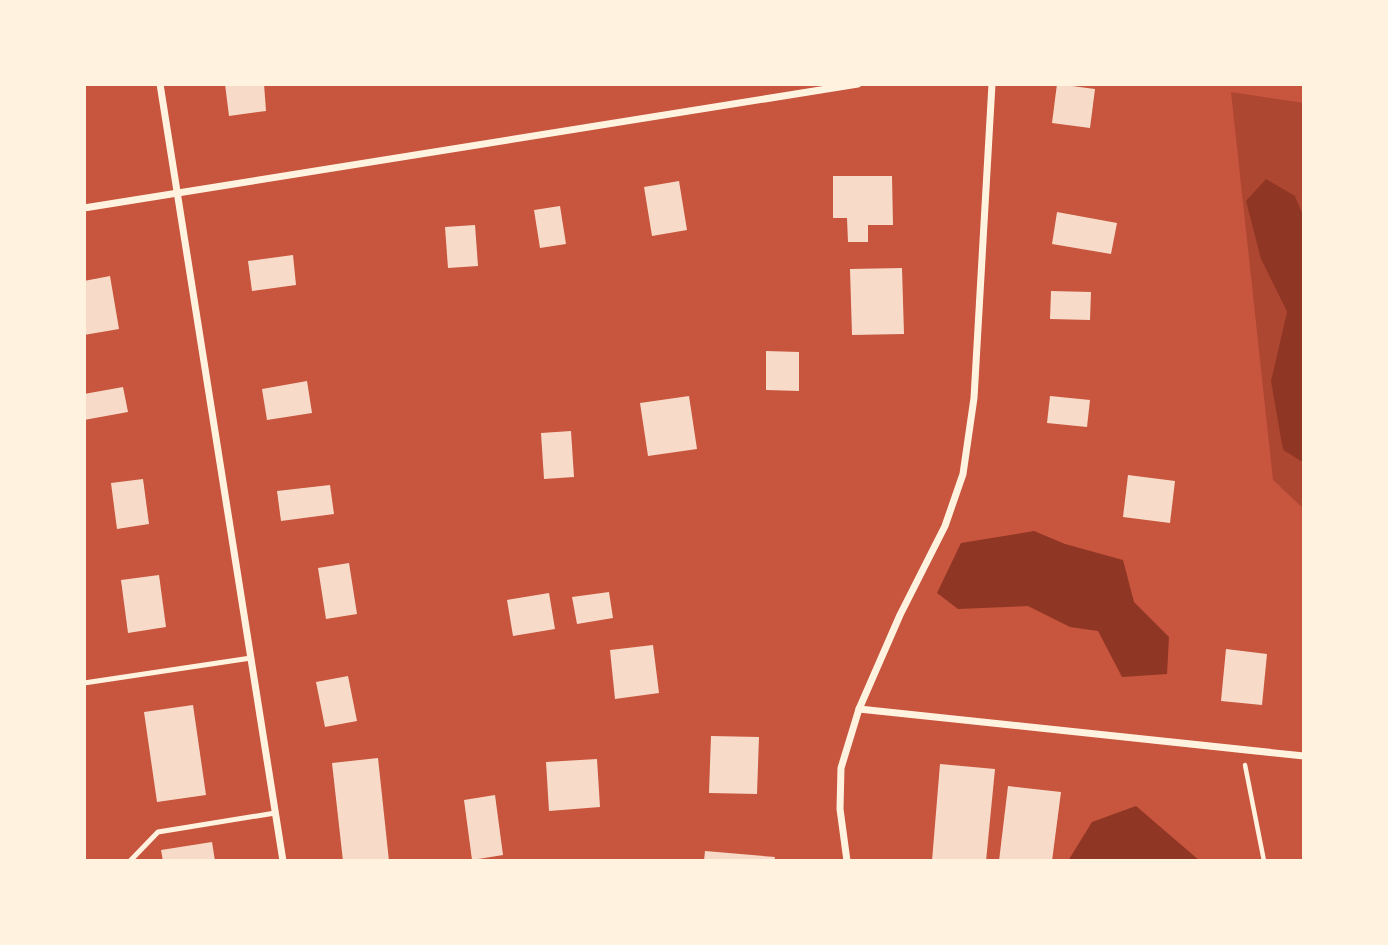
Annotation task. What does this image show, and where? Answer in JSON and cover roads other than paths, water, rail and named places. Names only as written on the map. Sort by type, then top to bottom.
[{"type":"street","points":[[160,84],[283,861]]},
{"type":"street","points":[[84,208],[858,84]]},
{"type":"street","points":[[847,861],[840,809],[841,768],[859,709],[900,615],[945,526],[963,474],[974,398],[992,84]]},
{"type":"street","points":[[859,709],[1304,756]]},
{"type":"lane","points":[[84,683],[251,658]]},
{"type":"lane","points":[[130,861],[158,832],[275,813]]}]
